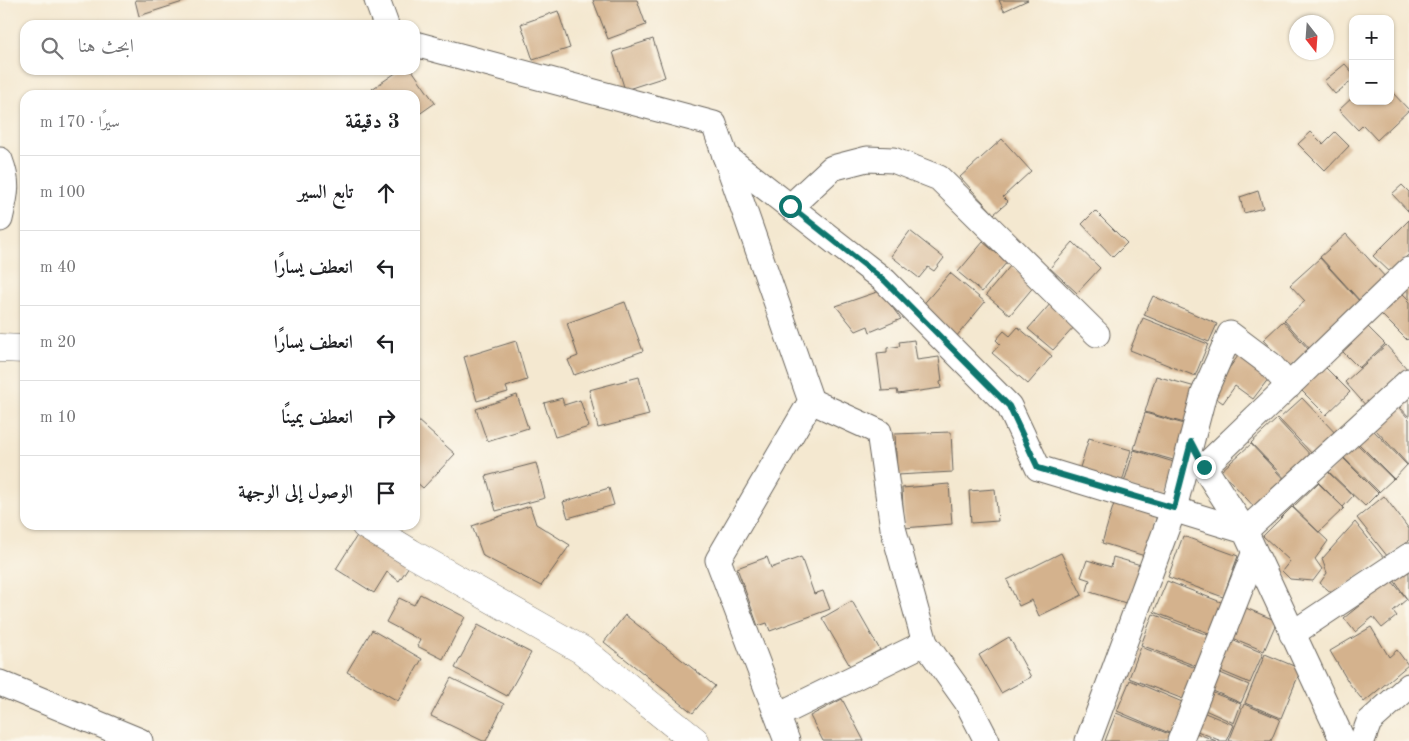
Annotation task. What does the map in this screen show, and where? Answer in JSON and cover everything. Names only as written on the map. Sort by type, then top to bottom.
[{"type":"main road","points":[[0,348],[20,348]]},
{"type":"main road","points":[[373,530],[582,650],[695,741]]},
{"type":"street","points":[[377,0],[384,20]]},
{"type":"street","points":[[420,45],[714,124],[811,401],[879,432],[893,528],[925,642],[967,702],[987,741]]},
{"type":"street","points":[[725,156],[885,281],[1009,406],[1038,468],[1174,508],[1250,542]]},
{"type":"street","points":[[790,206],[832,168],[867,159],[893,160],[939,178],[1097,334]]},
{"type":"street","points":[[0,160],[6,176],[7,191],[0,219]]},
{"type":"street","points":[[1204,467],[1409,270]]},
{"type":"street","points":[[1088,741],[1174,508],[1204,393],[1230,334],[1270,364],[1289,386]]},
{"type":"street","points":[[1180,741],[1250,542],[1409,381]]},
{"type":"street","points":[[787,741],[718,560],[811,401]]},
{"type":"street","points":[[1191,442],[1204,467],[1250,542],[1344,741]]},
{"type":"street","points":[[1292,634],[1409,556]]},
{"type":"street","points":[[778,715],[925,642]]},
{"type":"street","points":[[0,683],[140,741]]},
{"type":"street","points":[[1362,741],[1369,722],[1409,686]]},
{"type":"building","points":[[135,0],[189,0],[139,16]]},
{"type":"building","points":[[593,0],[637,0],[646,25],[608,39]]},
{"type":"building","points":[[999,0],[1028,0],[1004,11]]},
{"type":"building","points":[[558,11],[570,48],[533,60],[521,24]]},
{"type":"building","points":[[653,39],[665,77],[625,90],[613,52]]},
{"type":"building","points":[[1345,64],[1349,68],[1349,83],[1335,94],[1324,81]]},
{"type":"building","points":[[393,75],[415,75],[435,103],[420,114],[420,90],[372,89]]},
{"type":"building","points":[[1394,94],[1409,110],[1377,140],[1363,125],[1358,130],[1339,110],[1349,101],[1349,105],[1394,105]]},
{"type":"building","points":[[1311,132],[1323,144],[1335,132],[1349,146],[1325,171],[1298,144]]},
{"type":"building","points":[[1002,139],[1031,171],[1003,197],[1008,202],[994,214],[960,177]]},
{"type":"building","points":[[1402,185],[1409,192],[1409,212],[1392,194]]},
{"type":"building","points":[[1258,191],[1263,208],[1244,213],[1240,197]]},
{"type":"building","points":[[1095,211],[1127,243],[1113,257],[1082,224]]},
{"type":"building","points":[[1409,220],[1409,254],[1391,273],[1373,256]]},
{"type":"building","points":[[910,231],[944,258],[934,271],[928,267],[919,278],[891,256]]},
{"type":"building","points":[[1346,234],[1387,279],[1361,302],[1320,257]]},
{"type":"building","points":[[983,242],[1007,262],[982,292],[958,272]]},
{"type":"building","points":[[1073,242],[1100,268],[1077,293],[1050,268]]},
{"type":"building","points":[[1320,258],[1361,303],[1310,349],[1284,320],[1305,301],[1290,285]]},
{"type":"building","points":[[1011,265],[1035,285],[1010,315],[986,295]]},
{"type":"building","points":[[950,273],[985,302],[956,337],[921,307]]},
{"type":"building","points":[[1409,281],[1409,300],[1399,290]]},
{"type":"building","points":[[880,291],[901,319],[870,332],[868,326],[856,331],[836,306]]},
{"type":"building","points":[[1398,292],[1409,303],[1409,338],[1407,340],[1378,311]]},
{"type":"building","points":[[1153,296],[1217,324],[1209,342],[1144,315]]},
{"type":"building","points":[[625,302],[643,351],[574,375],[568,360],[578,356],[567,323]]},
{"type":"building","points":[[1052,302],[1077,324],[1053,350],[1028,329]]},
{"type":"building","points":[[1143,318],[1208,344],[1195,376],[1130,350]]},
{"type":"building","points":[[1283,321],[1309,350],[1289,368],[1263,340]]},
{"type":"building","points":[[1366,325],[1385,344],[1359,368],[1340,349]]},
{"type":"building","points":[[1018,327],[1052,356],[1028,384],[992,353],[1000,344],[996,340],[1004,331],[1010,336]]},
{"type":"building","points":[[914,340],[917,360],[939,357],[941,388],[898,394],[897,390],[882,391],[877,353],[887,352],[887,348],[900,346],[899,342]]},
{"type":"building","points":[[516,341],[527,380],[506,387],[508,392],[477,401],[464,357]]},
{"type":"building","points":[[1386,345],[1409,371],[1368,408],[1345,382]]},
{"type":"building","points":[[1241,352],[1272,374],[1253,399],[1235,386],[1223,403],[1210,394]]},
{"type":"building","points":[[1323,365],[1350,392],[1326,415],[1299,388]]},
{"type":"building","points":[[1156,376],[1199,388],[1188,424],[1145,412]]},
{"type":"building","points":[[639,377],[649,415],[598,428],[589,390]]},
{"type":"building","points":[[517,395],[528,428],[487,441],[476,409]]},
{"type":"building","points":[[1409,397],[1409,417],[1399,406]]},
{"type":"building","points":[[562,398],[564,405],[580,400],[589,427],[555,437],[544,403]]},
{"type":"building","points":[[1302,398],[1339,437],[1316,458],[1279,419]]},
{"type":"building","points":[[1398,407],[1409,419],[1409,466],[1375,429]]},
{"type":"building","points":[[1145,413],[1188,425],[1177,461],[1134,449]]},
{"type":"building","points":[[1277,419],[1314,459],[1289,483],[1251,443]]},
{"type":"building","points":[[420,423],[455,454],[423,488],[420,485]]},
{"type":"building","points":[[1373,430],[1407,465],[1394,479],[1359,444]]},
{"type":"building","points":[[951,432],[953,472],[897,475],[895,434]]},
{"type":"building","points":[[1089,438],[1131,450],[1121,486],[1078,474]]},
{"type":"building","points":[[1251,444],[1288,484],[1258,511],[1221,471]]},
{"type":"building","points":[[1357,444],[1393,479],[1379,492],[1344,458]]},
{"type":"building","points":[[1134,450],[1177,463],[1166,499],[1123,486]]},
{"type":"building","points":[[1343,458],[1378,493],[1365,506],[1329,472]]},
{"type":"building","points":[[536,463],[545,498],[496,511],[486,476]]},
{"type":"building","points":[[1328,472],[1353,496],[1343,507],[1318,482]]},
{"type":"building","points":[[1318,483],[1344,508],[1319,532],[1293,507]]},
{"type":"building","points":[[949,484],[952,524],[904,528],[902,488]]},
{"type":"building","points":[[609,488],[614,505],[568,518],[563,502]]},
{"type":"building","points":[[995,489],[998,521],[971,523],[969,491]]},
{"type":"building","points":[[1384,496],[1409,529],[1409,541],[1388,557],[1357,518]]},
{"type":"building","points":[[1115,500],[1158,512],[1145,556],[1102,543]]},
{"type":"building","points":[[530,506],[536,524],[570,545],[541,586],[483,556],[472,526]]},
{"type":"building","points":[[1292,507],[1328,541],[1315,559],[1322,569],[1313,581],[1290,579],[1282,571],[1290,561],[1263,536]]},
{"type":"building","points":[[1355,522],[1384,558],[1334,595],[1320,583],[1327,573],[1322,559]]},
{"type":"building","points":[[358,534],[409,566],[399,581],[387,572],[374,593],[336,569]]},
{"type":"building","points":[[1183,536],[1238,556],[1223,597],[1168,577]]},
{"type":"building","points":[[1061,553],[1082,595],[1039,616],[1032,600],[1019,606],[1007,580]]},
{"type":"building","points":[[767,557],[771,568],[801,557],[814,594],[823,591],[830,609],[770,631],[767,623],[758,626],[737,568]]},
{"type":"building","points":[[1113,557],[1141,565],[1129,604],[1087,591],[1090,580],[1081,577],[1087,560],[1111,567]]},
{"type":"building","points":[[1409,566],[1409,602],[1392,577]]},
{"type":"building","points":[[1391,580],[1407,599],[1393,611],[1397,616],[1382,628],[1373,617],[1355,632],[1344,618]]},
{"type":"building","points":[[1167,581],[1226,604],[1214,635],[1154,612]]},
{"type":"building","points":[[420,594],[465,617],[443,659],[417,646],[420,640],[386,622],[399,598],[414,605]]},
{"type":"building","points":[[852,601],[880,650],[850,666],[822,618]]},
{"type":"building","points":[[1241,606],[1277,621],[1264,651],[1228,636]]},
{"type":"building","points":[[1153,614],[1213,637],[1201,668],[1141,645]]},
{"type":"building","points":[[625,615],[715,686],[693,713],[604,642]]},
{"type":"building","points":[[478,625],[531,653],[507,696],[455,668]]},
{"type":"building","points":[[1371,627],[1389,657],[1397,650],[1408,665],[1364,702],[1349,683],[1330,651]]},
{"type":"building","points":[[372,630],[422,659],[398,701],[347,672]]},
{"type":"building","points":[[1009,637],[1031,677],[1001,693],[979,655]]},
{"type":"building","points":[[1227,638],[1263,653],[1250,683],[1214,668]]},
{"type":"building","points":[[1141,647],[1201,670],[1188,701],[1129,678]]},
{"type":"building","points":[[1265,654],[1301,669],[1281,718],[1245,703]]},
{"type":"building","points":[[1213,670],[1249,685],[1241,703],[1206,688]]},
{"type":"building","points":[[451,678],[504,704],[486,741],[431,716]]},
{"type":"building","points":[[1130,680],[1187,704],[1174,735],[1117,711]]},
{"type":"building","points":[[1206,690],[1241,704],[1234,723],[1198,707]]},
{"type":"building","points":[[842,699],[864,741],[823,741],[810,716]]},
{"type":"building","points":[[1244,704],[1280,719],[1271,741],[1229,741]]},
{"type":"building","points":[[1198,710],[1234,725],[1227,741],[1221,741],[1190,728]]},
{"type":"building","points":[[1116,713],[1174,736],[1171,741],[1105,741]]},
{"type":"building","points":[[1189,730],[1216,741],[1185,741]]},
{"type":"route","points":[[790,206],[885,281],[1009,406],[1038,468],[1174,508],[1191,442],[1204,467]]}]
